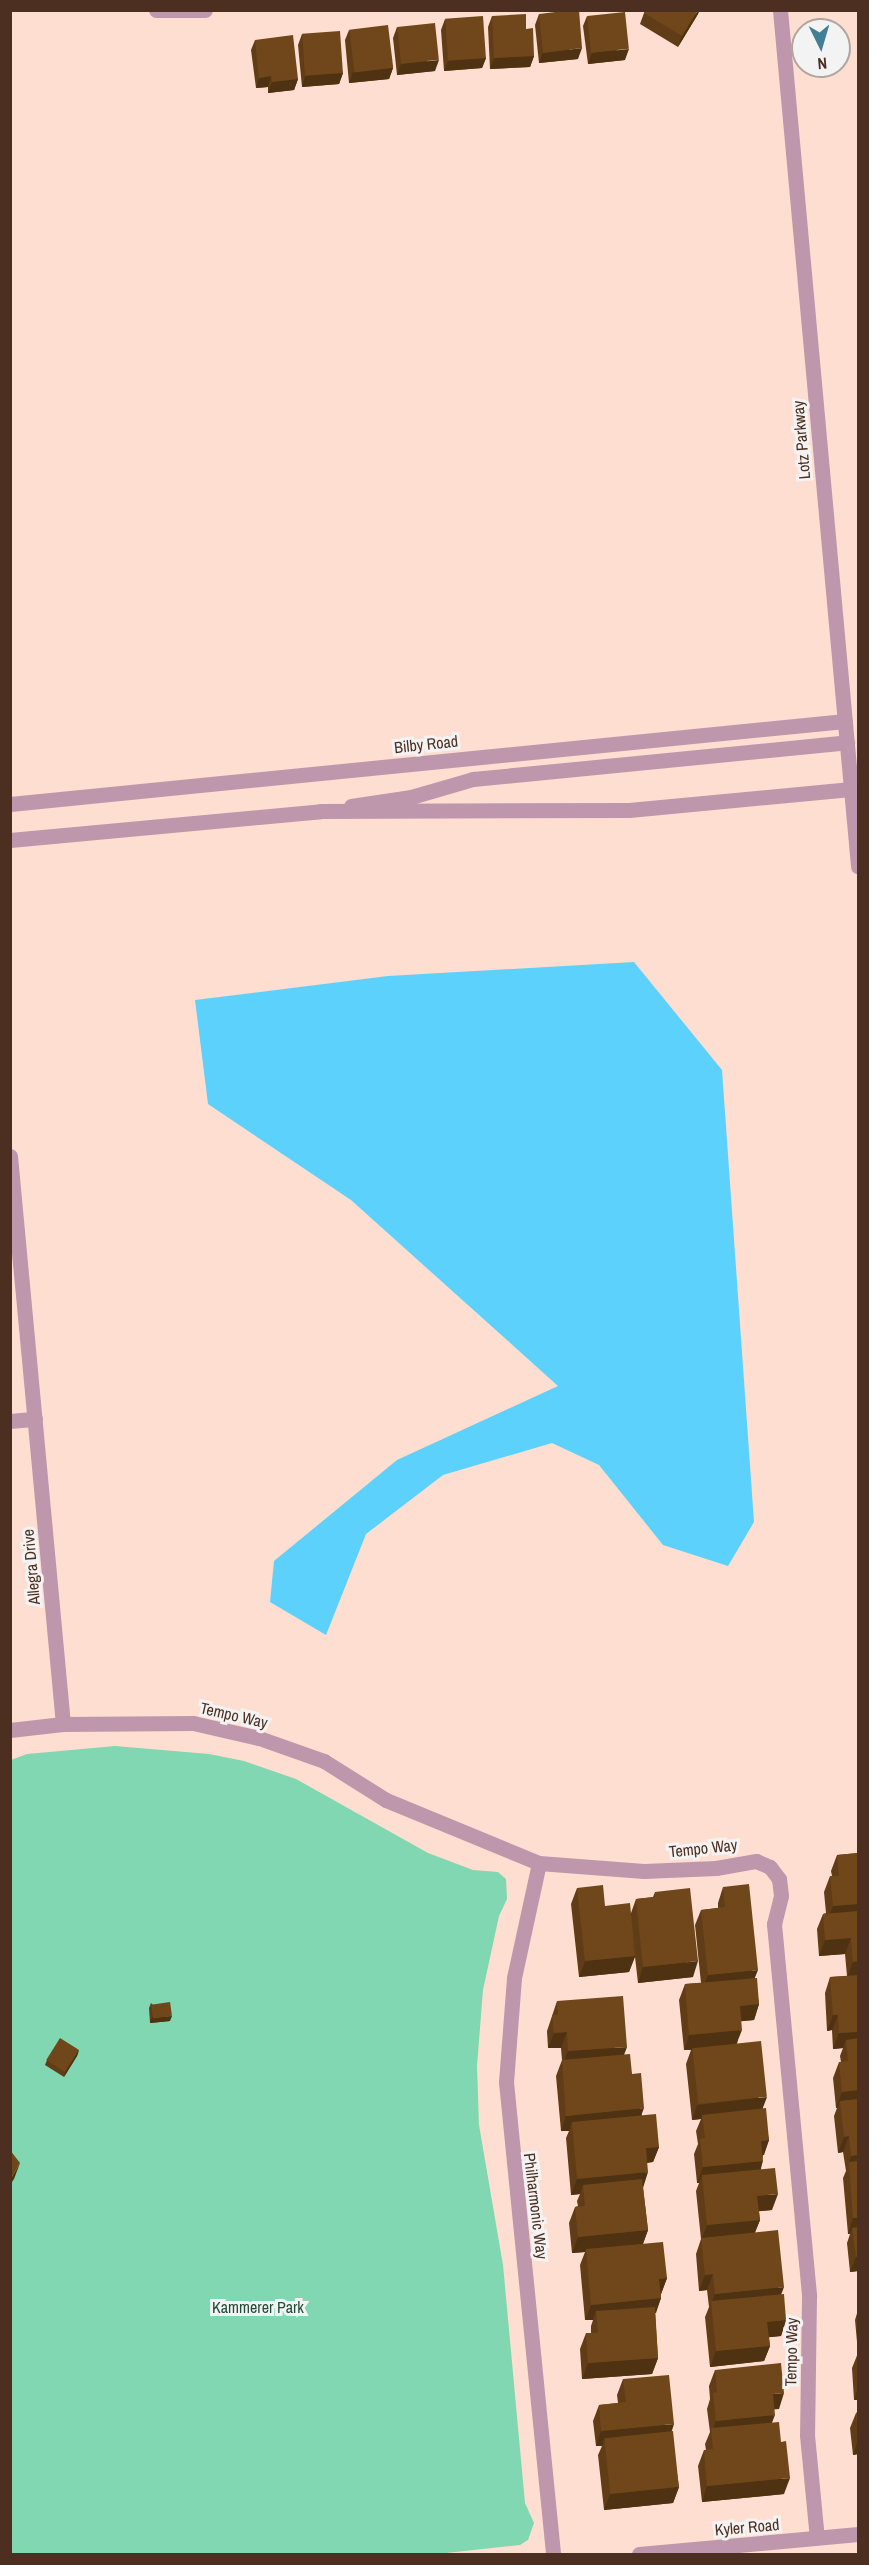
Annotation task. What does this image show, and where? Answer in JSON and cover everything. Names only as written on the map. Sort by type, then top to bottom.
[{"type":"street","points":[[156,10],[205,10]]},
{"type":"street","name":"Lotz Parkway","points":[[780,10],[858,866]]},
{"type":"street","name":"Bilby Road","points":[[10,804],[845,721]]},
{"type":"street","points":[[10,840],[321,811],[411,797],[473,779],[847,742]]},
{"type":"street","points":[[321,811],[629,810],[851,789]]},
{"type":"street","name":"Allegra Drive","points":[[10,1156],[63,1724]]},
{"type":"street","points":[[10,1421],[35,1419]]},
{"type":"street","name":"Tempo Way","points":[[10,1730],[63,1724],[193,1723],[259,1738],[324,1761],[386,1800],[539,1863],[644,1871],[716,1868],[756,1861],[770,1867],[779,1880],[781,1896],[774,1924],[809,2296],[807,2434],[817,2538]]},
{"type":"street","name":"Philharmonic Way","points":[[539,1863],[514,1978],[506,2082],[553,2554]]},
{"type":"street","name":"Kyler Road","points":[[639,2554],[674,2553],[858,2534]]},
{"type":"green space","name":"Kammerer Park","points":[[115,1746],[209,1754],[244,1761],[296,1779],[428,1853],[473,1870],[498,1872],[506,1879],[507,1899],[499,1916],[483,1990],[477,2066],[479,2125],[503,2265],[525,2503],[534,2523],[528,2540],[520,2545],[437,2554],[11,2554],[11,1760],[27,1754]]},
{"type":"water","points":[[634,962],[722,1070],[754,1522],[728,1566],[663,1545],[599,1465],[552,1443],[443,1475],[366,1534],[326,1635],[270,1602],[274,1561],[397,1460],[558,1386],[351,1200],[208,1104],[195,1000],[388,976]]},
{"type":"building","points":[[579,10],[582,48],[543,53],[539,14]]},
{"type":"building","points":[[645,10],[698,10],[682,36],[644,13]]},
{"type":"building","points":[[625,12],[629,49],[591,53],[587,16]]},
{"type":"building","points":[[526,14],[526,29],[533,28],[534,56],[494,58],[492,16]]},
{"type":"building","points":[[483,16],[486,58],[448,61],[445,19]]},
{"type":"building","points":[[435,23],[439,60],[401,64],[397,27]]},
{"type":"building","points":[[388,25],[393,68],[355,72],[349,30]]},
{"type":"building","points":[[340,31],[343,73],[305,76],[302,34]]},
{"type":"building","points":[[293,35],[298,79],[272,82],[271,76],[259,78],[255,40]]},
{"type":"building","points":[[858,1853],[858,1904],[833,1906],[830,1876],[839,1876],[837,1855]]},
{"type":"building","points":[[749,1884],[758,1970],[708,1975],[701,1910],[725,1907],[723,1887]]},
{"type":"building","points":[[603,1885],[605,1906],[630,1903],[635,1956],[585,1961],[577,1888]]},
{"type":"building","points":[[690,1888],[698,1961],[643,1967],[636,1899],[655,1897],[655,1892]]},
{"type":"building","points":[[858,1911],[858,1961],[853,1962],[851,1938],[825,1940],[823,1914]]},
{"type":"building","points":[[858,1975],[858,2032],[839,2033],[838,2015],[833,2015],[830,1977]]},
{"type":"building","points":[[757,1978],[759,2004],[740,2006],[742,2030],[689,2035],[685,1984]]},
{"type":"building","points":[[623,1996],[627,2047],[568,2051],[567,2032],[554,2033],[552,2015],[558,2015],[557,2001]]},
{"type":"building","points":[[170,2002],[172,2016],[153,2019],[151,2005]]},
{"type":"building","points":[[60,2038],[79,2050],[65,2072],[46,2060]]},
{"type":"building","points":[[858,2038],[858,2090],[842,2092],[839,2062],[848,2061],[846,2040]]},
{"type":"building","points":[[761,2041],[767,2097],[698,2104],[692,2048]]},
{"type":"building","points":[[630,2054],[632,2074],[641,2073],[644,2108],[566,2116],[562,2060]]},
{"type":"building","points":[[858,2099],[858,2155],[851,2156],[849,2136],[844,2137],[840,2101]]},
{"type":"building","points":[[766,2108],[769,2140],[761,2141],[763,2161],[703,2167],[700,2139],[705,2138],[702,2115]]},
{"type":"building","points":[[656,2114],[659,2147],[646,2148],[648,2172],[577,2179],[572,2122]]},
{"type":"building","points":[[10,2150],[20,2163],[10,2180]]},
{"type":"building","points":[[858,2161],[858,2218],[853,2218],[849,2162]]},
{"type":"building","points":[[775,2168],[778,2194],[757,2196],[760,2220],[707,2225],[702,2175]]},
{"type":"building","points":[[642,2179],[648,2230],[578,2237],[575,2207],[585,2206],[583,2185]]},
{"type":"building","points":[[858,2227],[858,2256],[856,2257],[852,2228]]},
{"type":"building","points":[[778,2230],[784,2287],[715,2294],[713,2274],[705,2275],[701,2238]]},
{"type":"building","points":[[663,2242],[667,2278],[659,2279],[661,2298],[591,2305],[586,2249]]},
{"type":"building","points":[[784,2294],[786,2320],[767,2322],[770,2346],[716,2351],[711,2301]]},
{"type":"building","points":[[655,2307],[658,2358],[588,2363],[586,2333],[598,2333],[596,2311]]},
{"type":"building","points":[[781,2363],[784,2393],[773,2394],[775,2415],[716,2421],[713,2393],[717,2392],[715,2370]]},
{"type":"building","points":[[669,2375],[674,2424],[601,2431],[599,2405],[626,2402],[623,2379]]},
{"type":"building","points":[[858,2412],[858,2436],[856,2413]]},
{"type":"building","points":[[779,2422],[781,2442],[786,2441],[790,2478],[707,2486],[704,2450],[713,2449],[711,2428]]},
{"type":"building","points":[[673,2431],[679,2487],[610,2494],[604,2438]]}]
